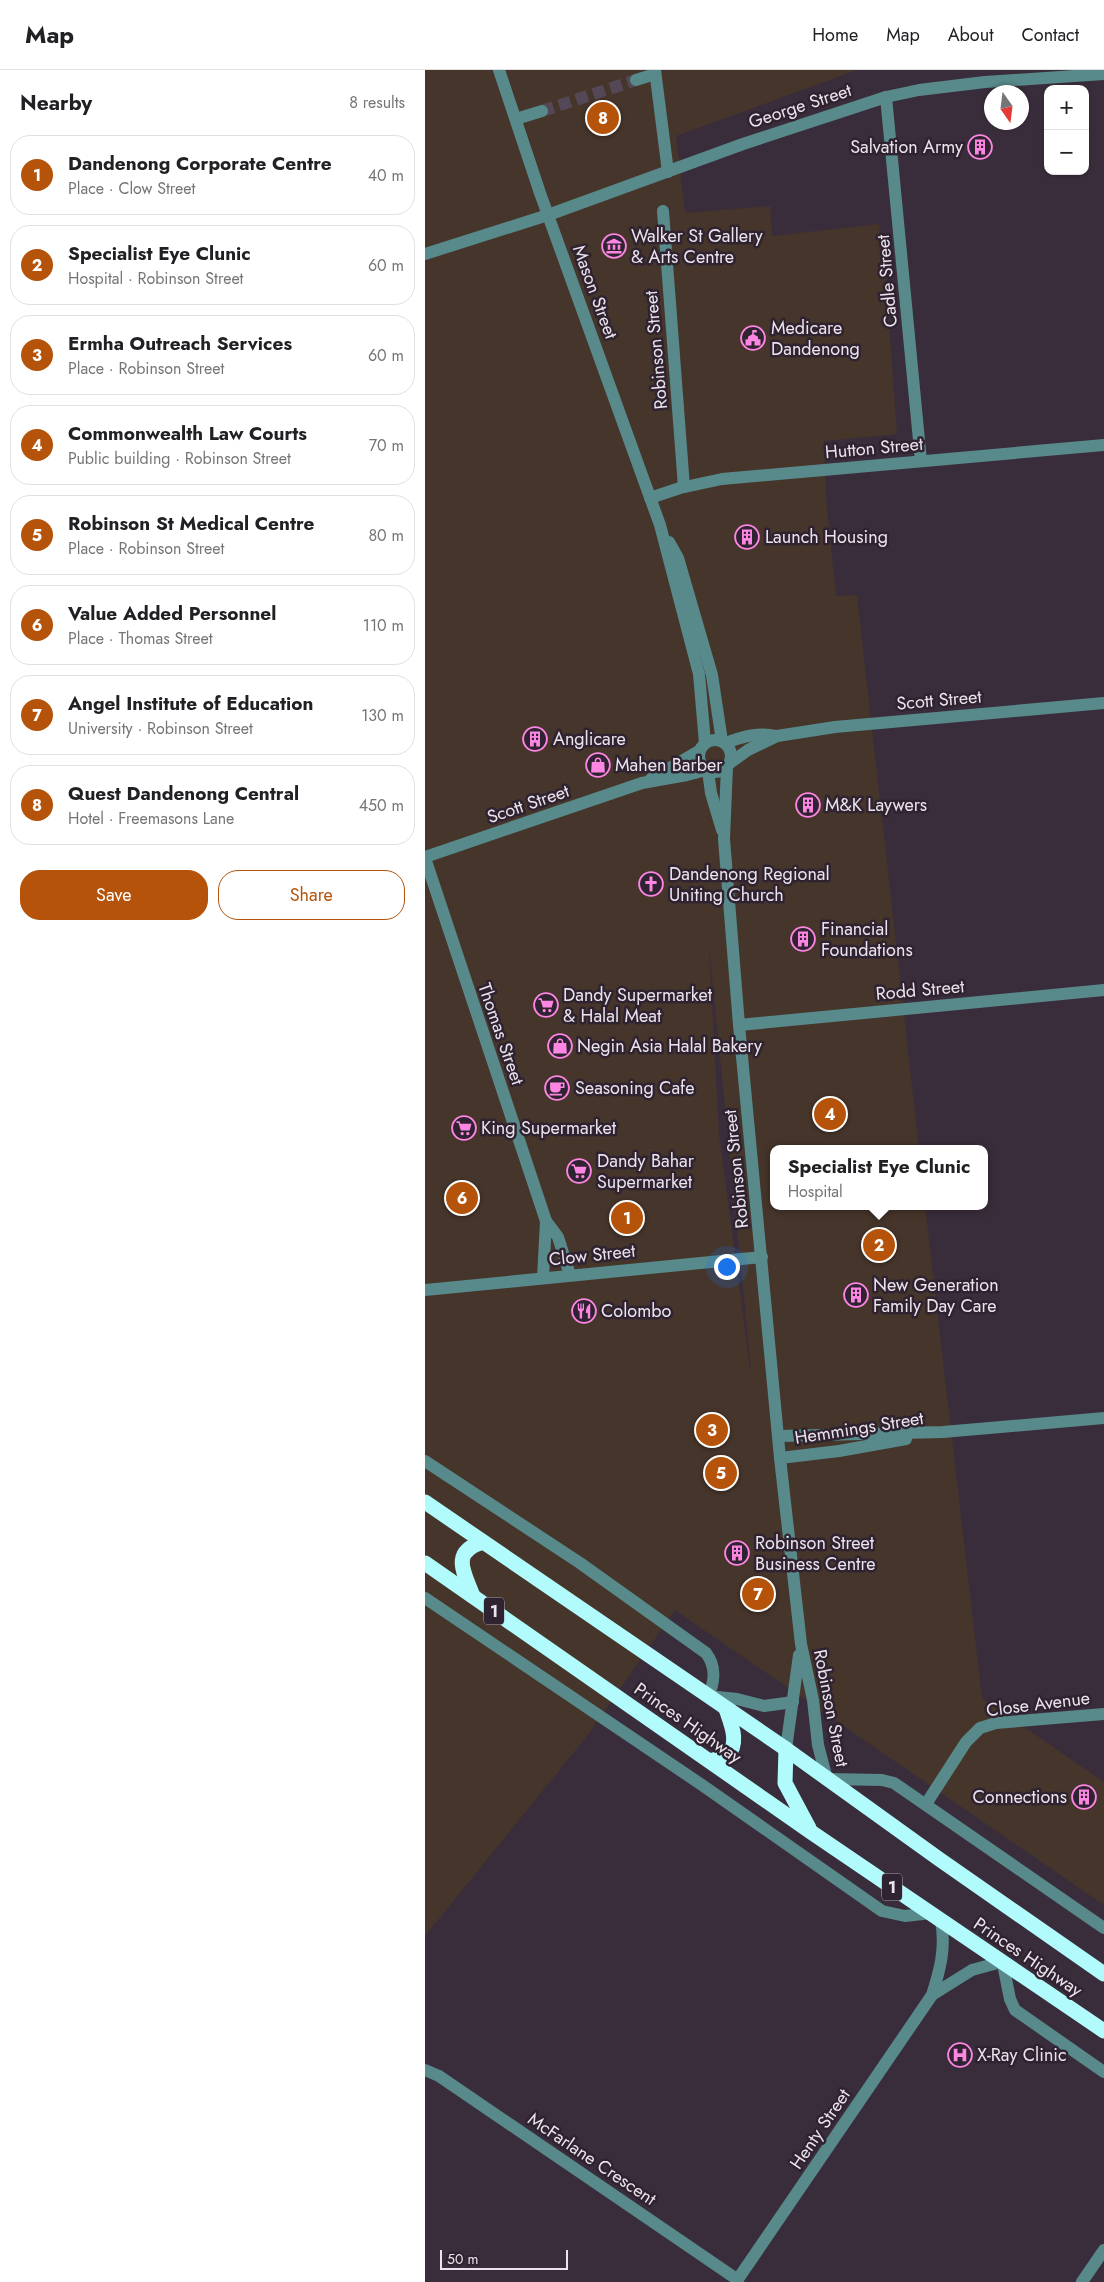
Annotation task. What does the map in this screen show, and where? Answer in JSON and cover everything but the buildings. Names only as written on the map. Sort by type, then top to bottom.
[{"type":"highway","name":"Princes Highway","points":[[425,1502],[786,1749],[1104,1974]]},
{"type":"highway","points":[[473,1596],[463,1569],[462,1558],[469,1548],[483,1542]]},
{"type":"highway","name":"Princes Highway","points":[[425,1562],[811,1832],[1104,2031]]},
{"type":"highway","points":[[710,1761],[727,1756],[734,1745],[726,1709]]},
{"type":"highway","points":[[786,1749],[783,1771],[785,1783],[811,1832]]},
{"type":"street","name":"Mason Street","points":[[499,70],[548,215],[659,525],[699,674],[702,747]]},
{"type":"street","points":[[636,80],[655,72],[668,172]]},
{"type":"street","name":"George Street","points":[[425,254],[548,215],[743,144],[887,97],[984,76],[1104,74]]},
{"type":"street","name":"Cadle Street","points":[[887,97],[921,461]]},
{"type":"street","points":[[516,119],[542,110]]},
{"type":"street","name":"Robinson Street","points":[[663,211],[685,487]]},
{"type":"street","name":"Hutton Street","points":[[650,498],[685,487],[722,479],[1104,445]]},
{"type":"street","name":"Mason Street","points":[[659,525],[678,558],[711,675],[724,742]]},
{"type":"street","name":"Scott Street","points":[[729,765],[748,750],[777,736],[835,727],[1104,703]]},
{"type":"street","name":"Scott Street","points":[[724,742],[765,733],[777,736]]},
{"type":"street","points":[[713,739],[724,742],[731,750],[729,765],[721,771],[707,770],[700,763],[702,747],[713,739]]},
{"type":"street","name":"Scott Street","points":[[642,783],[702,747]]},
{"type":"street","name":"Robinson Street","points":[[729,765],[724,839],[739,1025],[801,1644],[813,1700],[818,1745],[827,1779]]},
{"type":"street","name":"Robinson Street","points":[[707,770],[711,793],[724,839]]},
{"type":"street","name":"Scott Street","points":[[425,857],[642,783],[707,770]]},
{"type":"street","name":"Thomas Street","points":[[425,857],[546,1221],[558,1237],[571,1275]]},
{"type":"street","name":"Rodd Street","points":[[739,1025],[1104,990]]},
{"type":"street","name":"Thomas Street","points":[[543,1278],[546,1221]]},
{"type":"street","name":"Clow Street","points":[[425,1290],[762,1257]]},
{"type":"street","name":"Hemmings Street","points":[[779,1436],[943,1432],[1104,1418]]},
{"type":"street","name":"Hemmings Street","points":[[781,1458],[839,1451],[943,1432]]},
{"type":"street","name":"Princes Highway","points":[[425,1461],[580,1563],[706,1654],[711,1661],[713,1676],[713,1684],[708,1696]]},
{"type":"street","points":[[425,1598],[702,1785],[882,1911],[905,1916],[936,1917]]},
{"type":"street","name":"Robinson Street","points":[[786,1749],[801,1644]]},
{"type":"street","points":[[708,1696],[766,1706],[793,1702]]},
{"type":"street","name":"Close Avenue","points":[[926,1804],[966,1742],[979,1728],[996,1724],[1104,1714]]},
{"type":"street","points":[[827,1779],[889,1781],[926,1804],[1104,1928]]},
{"type":"street","name":"Henty Street","points":[[737,2281],[932,1995],[943,1960],[944,1942],[936,1917]]},
{"type":"street","points":[[1002,1963],[1010,1999],[1015,2010],[1104,2072]]},
{"type":"street","name":"Henty Street","points":[[932,1995],[972,1970],[1002,1963]]},
{"type":"street","name":"McFarlane Crescent","points":[[425,2070],[439,2076],[737,2281]]},
{"type":"street","points":[[1082,2282],[1104,2250]]},
{"type":"shaded area","points":[[425,70],[857,70],[676,136],[685,213],[770,206],[772,236],[879,224],[885,268],[897,434],[824,441],[826,499],[836,596],[857,595],[919,1145],[770,1145],[770,1210],[925,1210],[982,1698],[1104,1782],[1104,1905],[675,1610],[587,1736],[425,1936]],"holes":[[[709,946],[751,1368],[719,1135]]]},
{"type":"tunnel","points":[[542,111],[636,80]]},
{"type":"place","name":"Quest Dandenong Central","points":[[603,118]]},
{"type":"place","name":"Salvation Army","points":[[980,147]]},
{"type":"place","name":"Walker St Gallery & Arts Centre","points":[[614,246]]},
{"type":"place","name":"Medicare Dandenong","points":[[753,338]]},
{"type":"place","name":"Launch Housing","points":[[747,537]]},
{"type":"place","name":"Anglicare","points":[[535,739]]},
{"type":"place","name":"Mahen Barber","points":[[598,765]]},
{"type":"place","name":"M&K Laywers","points":[[808,805]]},
{"type":"place","name":"Dandenong Regional Uniting Church","points":[[651,884]]},
{"type":"place","name":"Financial Foundations","points":[[803,939]]},
{"type":"place","name":"Dandy Supermarket & Halal Meat","points":[[546,1005]]},
{"type":"place","name":"Negin Asia Halal Bakery","points":[[560,1046]]},
{"type":"place","name":"Seasoning Cafe","points":[[557,1088]]},
{"type":"place","name":"Commonwealth Law Courts","points":[[830,1114]]},
{"type":"place","name":"King Supermarket","points":[[464,1128]]},
{"type":"place","name":"Dandy Bahar Supermarket","points":[[579,1171]]},
{"type":"place","name":"Value Added Personnel","points":[[462,1198]]},
{"type":"place","name":"Dandenong Corporate Centre","points":[[627,1218]]},
{"type":"place","name":"Specialist Eye Clunic","points":[[879,1245]]},
{"type":"place","name":"New Generation Family Day Care","points":[[856,1295]]},
{"type":"place","name":"Colombo","points":[[584,1311]]},
{"type":"place","name":"Ermha Outreach Services","points":[[712,1430]]},
{"type":"place","name":"Robinson St Medical Centre","points":[[721,1473]]},
{"type":"place","name":"Robinson Street Business Centre","points":[[737,1553]]},
{"type":"place","name":"Angel Institute of Education","points":[[758,1594]]},
{"type":"place","name":"Connections","points":[[1084,1797]]},
{"type":"place","name":"X-Ray Clinic","points":[[960,2055]]}]
